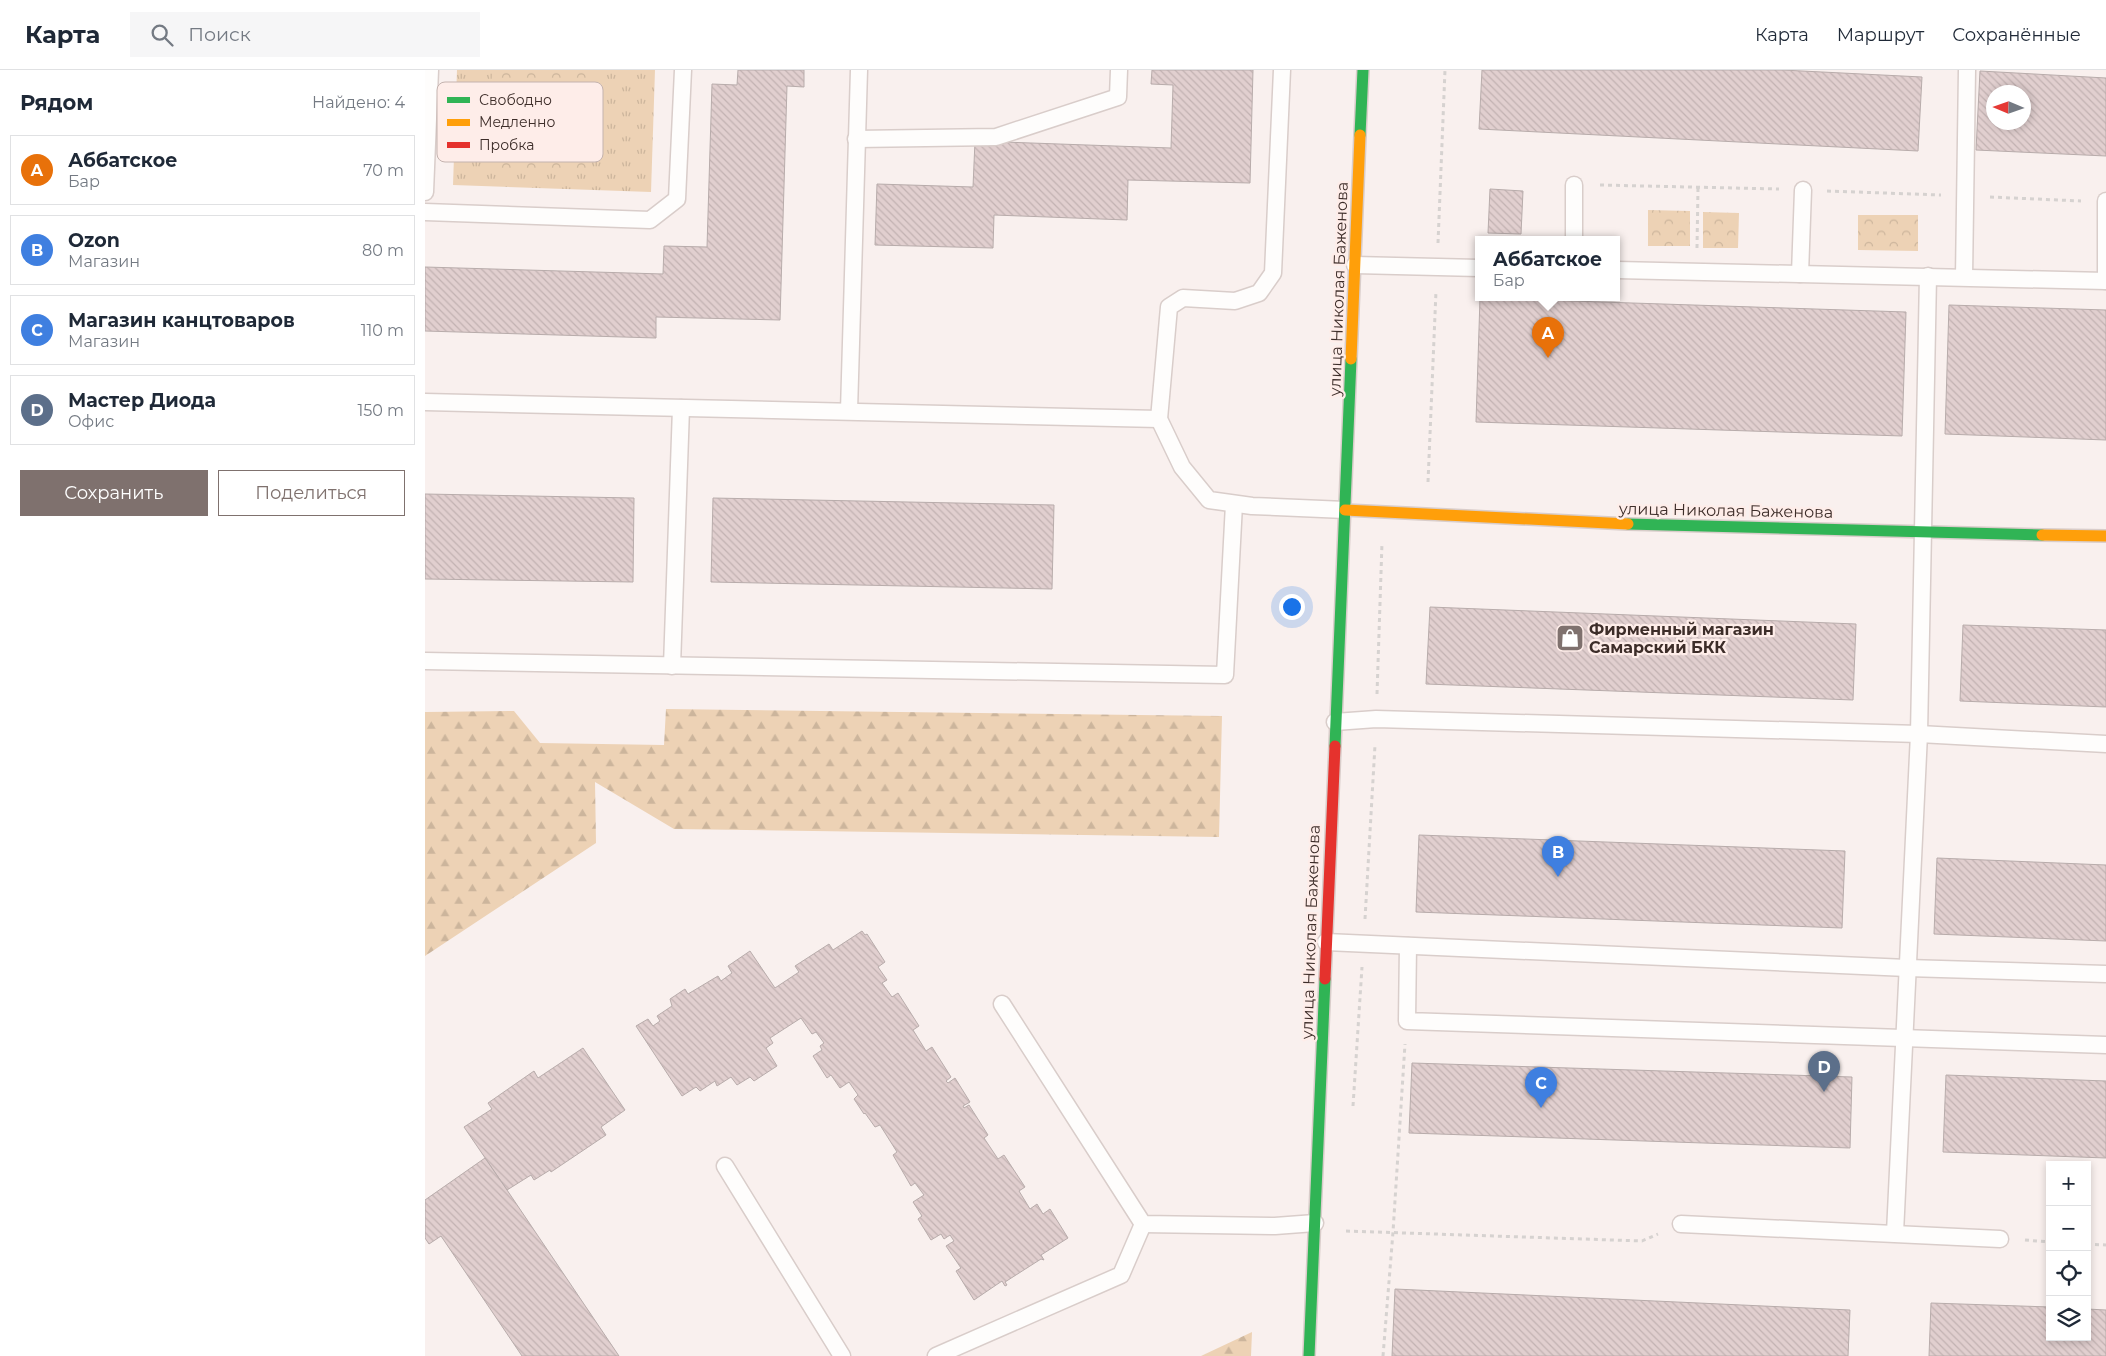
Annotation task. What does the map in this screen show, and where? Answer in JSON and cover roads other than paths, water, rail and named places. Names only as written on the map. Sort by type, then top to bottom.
[{"type":"street","name":"улица Николая Баженова","points":[[1309,1356],[1363,70]]},
{"type":"street","name":"улица Николая Баженова","points":[[1345,510],[1675,526],[1923,530],[2106,536]]},
{"type":"lane","points":[[425,192],[429,70]]},
{"type":"lane","points":[[425,212],[650,220],[677,199],[683,70]]},
{"type":"lane","points":[[849,411],[859,70]]},
{"type":"lane","points":[[856,139],[996,137],[1118,97],[1119,70]]},
{"type":"lane","points":[[1282,70],[1273,273],[1259,293],[1235,301],[1183,298],[1169,307],[1159,419],[1182,467],[1209,500],[1234,504],[1345,510]]},
{"type":"lane","points":[[1964,277],[1967,70]]},
{"type":"lane","points":[[1574,184],[1574,236]]},
{"type":"lane","points":[[1800,274],[1803,190]]},
{"type":"lane","points":[[1620,270],[2106,281],[2105,201]]},
{"type":"lane","points":[[1355,265],[1475,268]]},
{"type":"lane","points":[[1895,1233],[1919,734],[1927,276]]},
{"type":"lane","points":[[425,402],[1159,419]]},
{"type":"lane","points":[[672,666],[681,408]]},
{"type":"lane","points":[[425,661],[1225,675],[1234,504]]},
{"type":"lane","points":[[1335,722],[1377,720],[1919,734],[2106,744]]},
{"type":"lane","points":[[1326,942],[1907,968],[2106,974]]},
{"type":"lane","points":[[1408,946],[1407,1021],[2106,1045]]},
{"type":"lane","points":[[1002,1004],[1143,1224]]},
{"type":"lane","points":[[725,1166],[842,1356]]},
{"type":"lane","points":[[1143,1224],[1275,1226],[1315,1223]]},
{"type":"lane","points":[[936,1356],[1121,1275],[1143,1224]]},
{"type":"lane","points":[[1681,1224],[2000,1239]]},
{"type":"place","name":"Аббатское","points":[[1548,358]]},
{"type":"place","name":"Фирменный магазин Самарский БКК","points":[[1570,638]]},
{"type":"place","name":"Ozon","points":[[1558,877]]},
{"type":"place","name":"Мастер Диода","points":[[1824,1092]]},
{"type":"place","name":"Магазин канцтоваров","points":[[1541,1108]]}]
